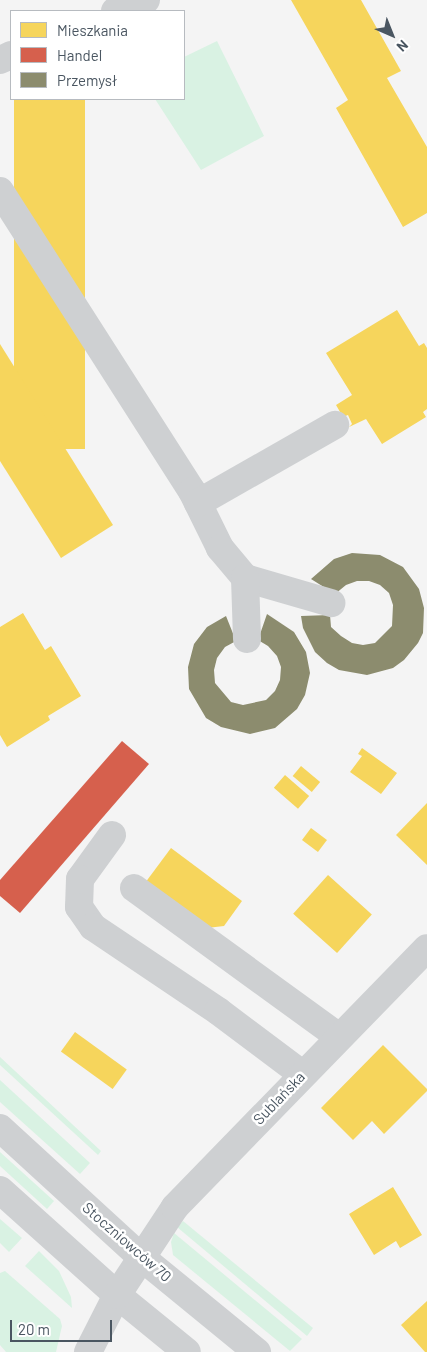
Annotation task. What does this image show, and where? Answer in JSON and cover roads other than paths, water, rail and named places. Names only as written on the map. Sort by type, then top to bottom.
[{"type":"street","points":[[118,10],[146,0]]},
{"type":"street","points":[[0,191],[198,503],[220,548],[245,578],[331,603]]},
{"type":"street","points":[[198,503],[336,425]]},
{"type":"street","points":[[245,578],[247,639]]},
{"type":"street","points":[[112,835],[80,879],[79,907],[93,927],[218,1011],[302,1074]]},
{"type":"street","points":[[134,888],[339,1037]]},
{"type":"street","name":"Sublańska","points":[[88,1352],[118,1295],[175,1206],[427,948]]},
{"type":"street","name":"Stoczniowców 70","points":[[0,1128],[141,1257],[257,1352]]},
{"type":"street","points":[[0,1190],[118,1295],[187,1352]]}]
